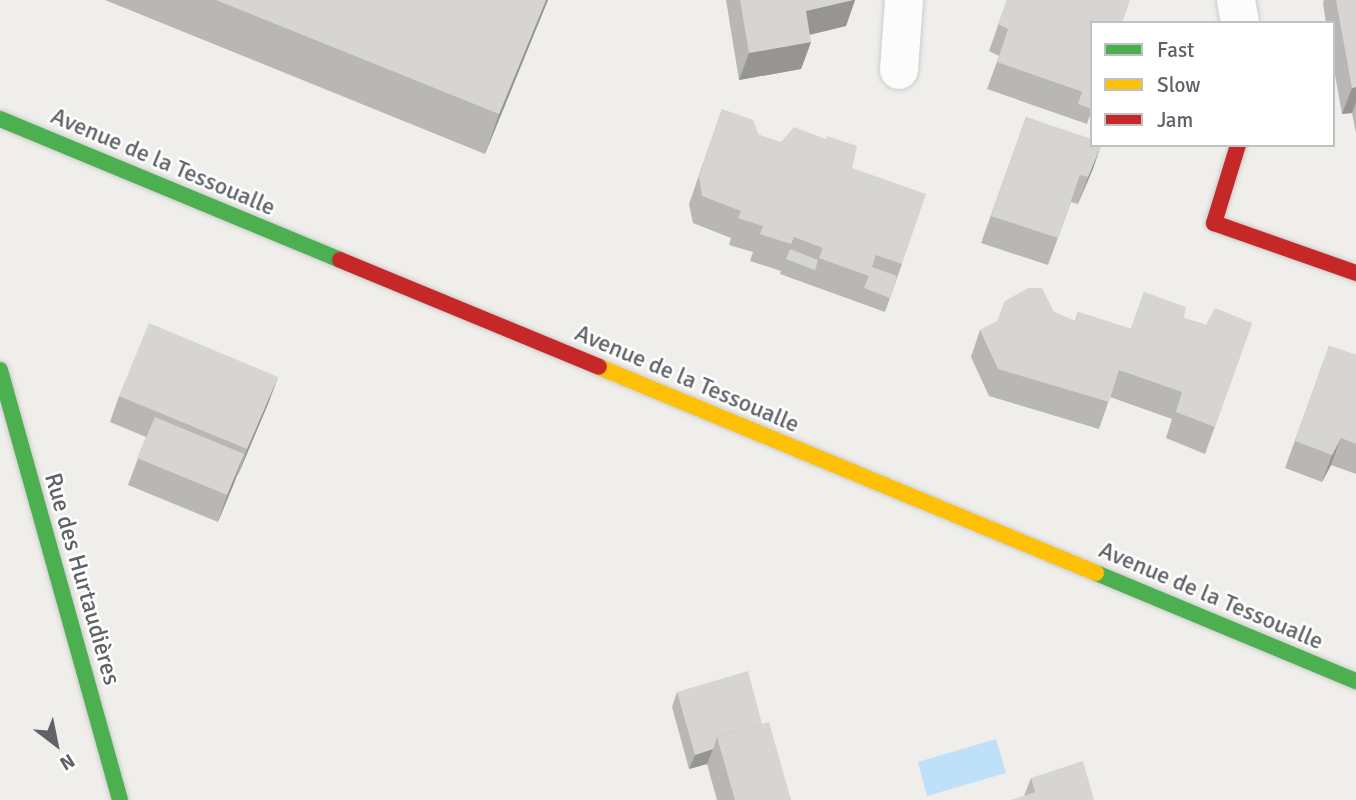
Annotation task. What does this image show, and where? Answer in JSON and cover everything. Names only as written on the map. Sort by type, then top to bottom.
[{"type":"main road","name":"Avenue de la Tessoualle","points":[[0,119],[1356,681]]},
{"type":"main road","points":[[1237,147],[1214,223],[1356,273]]},
{"type":"main road","name":"Rue des Hurtaudières","points":[[0,370],[120,800]]},
{"type":"street","points":[[899,70],[904,0]]},
{"type":"street","points":[[1236,0],[1240,21]]},
{"type":"water","points":[[996,739],[1006,773],[927,796],[918,762]]},
{"type":"building","points":[[216,0],[546,0],[499,114]]},
{"type":"building","points":[[740,0],[853,0],[806,11],[811,42],[749,53]]},
{"type":"building","points":[[1007,0],[1130,0],[1123,21],[1090,21],[1090,71],[1083,92],[997,62],[1008,29],[998,24]]},
{"type":"building","points":[[1336,0],[1356,0],[1356,87],[1352,88]]},
{"type":"building","points":[[1090,69],[1090,108],[1078,104]]},
{"type":"building","points":[[722,109],[753,120],[759,135],[781,142],[794,127],[826,139],[827,136],[857,146],[852,168],[926,194],[902,264],[876,255],[869,276],[819,258],[823,248],[794,237],[791,244],[760,234],[763,226],[738,218],[741,211],[702,196],[699,177]]},
{"type":"building","points":[[1026,117],[1090,138],[1090,147],[1100,147],[1088,177],[1080,175],[1058,238],[991,216]]},
{"type":"building","points":[[790,249],[818,260],[815,270],[786,259]]},
{"type":"building","points":[[872,267],[897,276],[890,298],[864,288]]},
{"type":"building","points":[[1028,288],[1042,288],[1054,312],[1076,321],[1078,312],[1131,329],[1144,292],[1186,307],[1184,318],[1206,325],[1215,308],[1252,323],[1215,427],[1176,412],[1182,392],[1119,370],[1109,402],[998,369],[980,330],[997,321],[1005,301]]},
{"type":"building","points":[[149,323],[278,377],[247,449],[119,396]]},
{"type":"building","points":[[1329,346],[1356,355],[1356,444],[1341,438],[1332,455],[1295,441]]},
{"type":"building","points":[[155,417],[244,454],[227,495],[137,458]]},
{"type":"building","points":[[748,671],[762,724],[717,737],[713,749],[695,755],[677,692]]},
{"type":"building","points":[[769,722],[791,800],[735,800],[717,737]]},
{"type":"building","points":[[1083,761],[1094,800],[1011,800],[1035,792],[1031,778]]},
{"type":"traffic: fast","points":[[0,119],[340,260]]},
{"type":"traffic: fast","points":[[0,370],[120,800]]},
{"type":"traffic: fast","points":[[1096,573],[1356,681]]},
{"type":"traffic: slow","points":[[599,367],[1096,573]]},
{"type":"traffic: jam","points":[[1237,147],[1214,223],[1356,273]]},
{"type":"traffic: jam","points":[[340,260],[599,367]]}]
